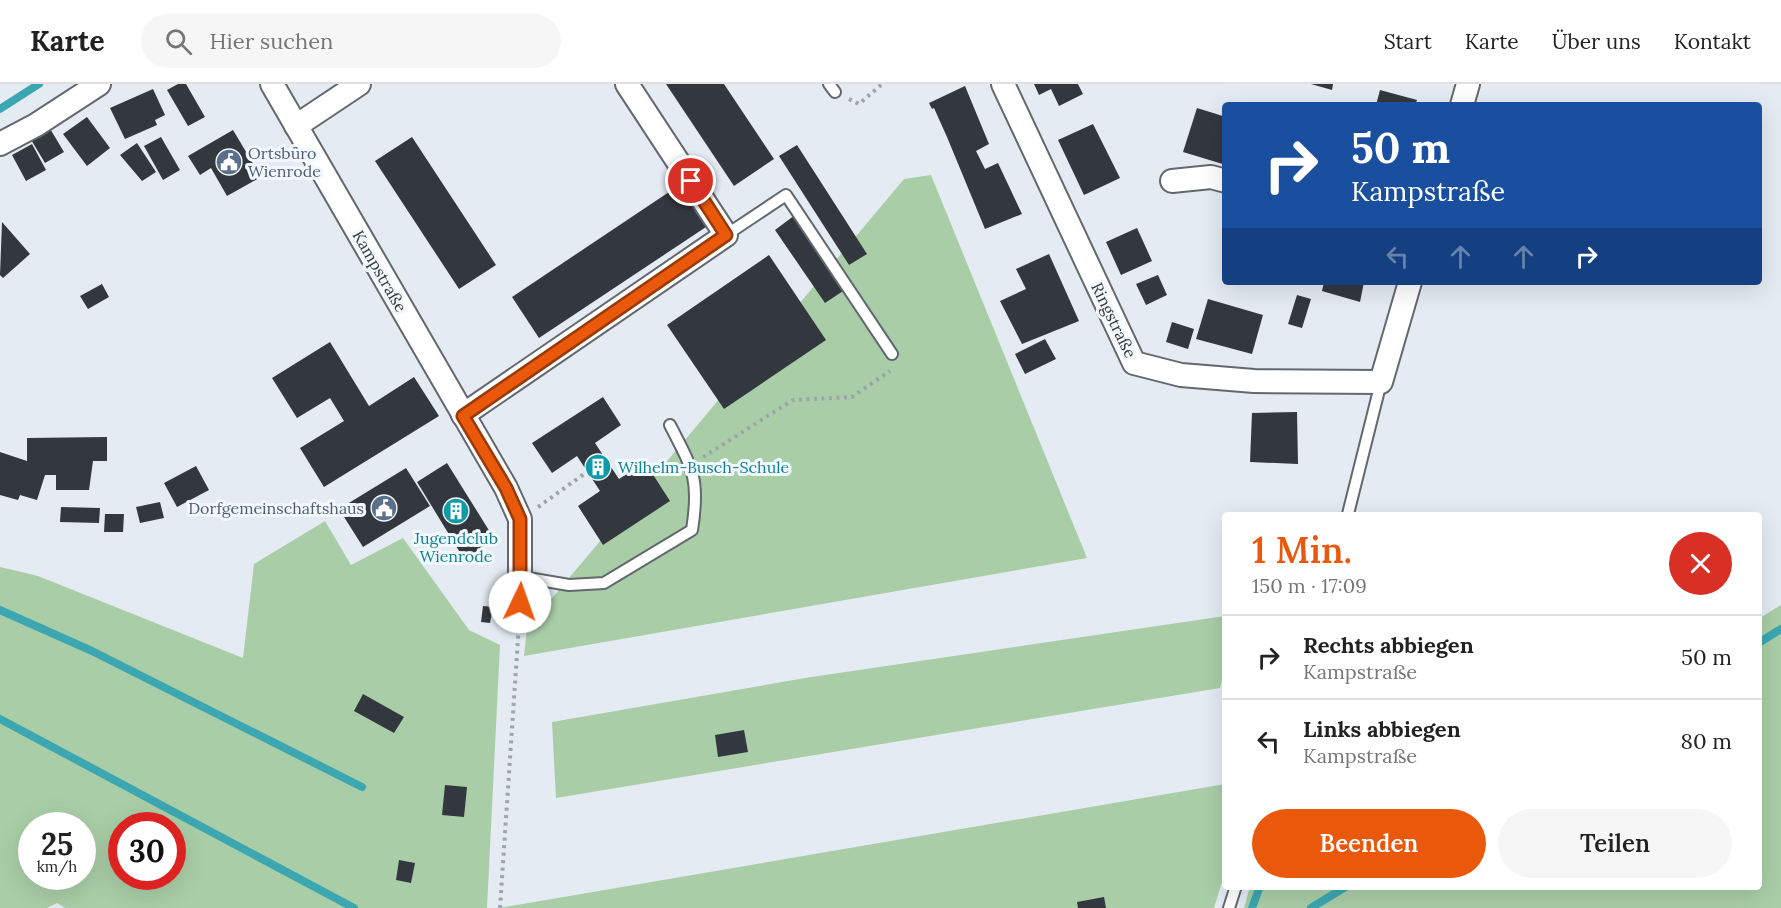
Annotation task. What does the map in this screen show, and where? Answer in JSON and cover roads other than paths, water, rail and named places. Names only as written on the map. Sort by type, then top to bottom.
[{"type":"street","points":[[0,144],[36,125],[99,84]]},
{"type":"street","name":"Kampstraße","points":[[272,84],[506,488],[520,519],[522,577],[520,602]]},
{"type":"street","points":[[297,126],[359,84]]},
{"type":"street","points":[[463,416],[726,235],[627,84]]},
{"type":"street","name":"Ringstraße","points":[[1003,84],[1134,363],[1180,375],[1254,381],[1381,382]]},
{"type":"street","points":[[1463,102],[1468,84]]},
{"type":"street","points":[[1172,181],[1211,177],[1222,180]]},
{"type":"street","points":[[1381,382],[1409,285]]},
{"type":"lane","points":[[726,235],[786,195],[892,354]]},
{"type":"lane","points":[[1348,512],[1381,382]]},
{"type":"lane","points":[[522,577],[569,585],[604,583],[692,530],[698,495],[691,465],[670,425]]},
{"type":"lane","points":[[1229,908],[1235,890]]},
{"type":"waterway","points":[[0,109],[39,84]]},
{"type":"waterway","points":[[0,610],[92,651],[362,787]]},
{"type":"waterway","points":[[1762,641],[1781,629]]},
{"type":"waterway","points":[[0,719],[354,908]]},
{"type":"waterway","points":[[1252,908],[1259,890]]},
{"type":"waterway","points":[[1311,908],[1340,890]]},
{"type":"place","name":"Ortsbüro Wienrode","points":[[229,162]]},
{"type":"place","name":"Wilhelm-Busch-Schule","points":[[598,467]]},
{"type":"place","name":"Dorfgemeinschaftshaus","points":[[384,508]]},
{"type":"place","name":"Jugendclub Wienrode","points":[[456,511]]}]
